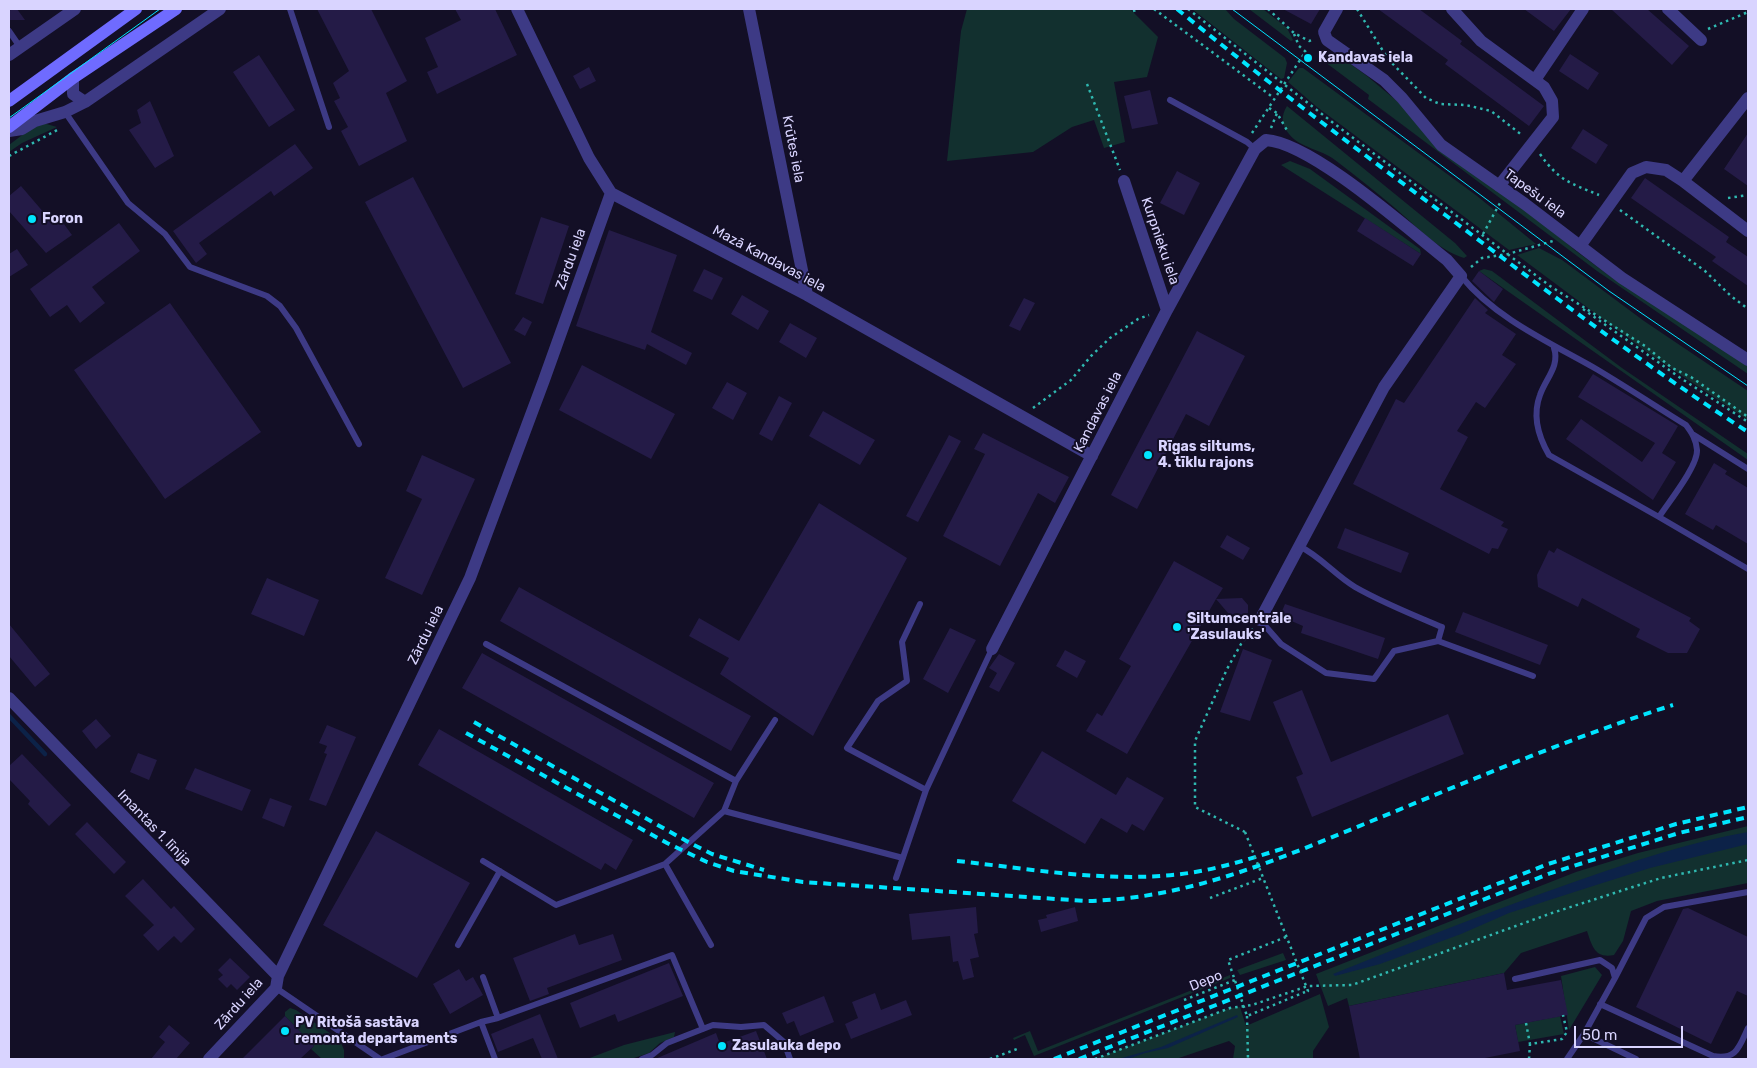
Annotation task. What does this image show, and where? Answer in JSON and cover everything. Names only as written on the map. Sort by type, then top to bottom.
[{"type":"main road","points":[[9,101],[136,9]]},
{"type":"main road","points":[[9,129],[73,78],[176,9]]},
{"type":"street","points":[[9,55],[75,9]]},
{"type":"street","points":[[9,129],[22,129],[35,121],[65,112],[84,102],[220,9]]},
{"type":"street","points":[[517,9],[589,158],[610,192]]},
{"type":"street","name":"Krūtes iela","points":[[749,9],[806,296]]},
{"type":"street","points":[[1324,32],[1337,9]]},
{"type":"street","points":[[1452,9],[1481,40],[1544,87],[1552,101],[1552,116],[1502,188]]},
{"type":"street","points":[[1535,80],[1583,9]]},
{"type":"street","points":[[1668,9],[1698,37]]},
{"type":"street","name":"Tapešu iela","points":[[1324,32],[1327,40],[1364,64],[1384,80],[1402,98],[1441,145],[1565,234],[1622,278],[1748,360]]},
{"type":"street","points":[[73,78],[73,94],[84,102]]},
{"type":"street","points":[[1682,181],[1748,98]]},
{"type":"street","name":"Kandavas iela","points":[[992,649],[1167,310],[1255,149],[1266,140],[1278,141],[1317,161],[1447,260],[1461,276]]},
{"type":"street","points":[[1580,246],[1632,173],[1646,167],[1666,170],[1748,231]]},
{"type":"street","name":"Kurpnieku iela","points":[[1124,181],[1167,310]]},
{"type":"street","name":"Mazā Kandavas iela","points":[[610,192],[806,296],[1092,456]]},
{"type":"street","name":"Zārdu iela","points":[[209,1059],[277,982],[470,578],[544,380],[610,192]]},
{"type":"street","points":[[1260,620],[1384,388],[1461,276]]},
{"type":"street","name":"Imantas 1. līnija","points":[[9,698],[277,982]]},
{"type":"lane","points":[[290,9],[329,127]]},
{"type":"lane","points":[[9,31],[20,47]]},
{"type":"lane","points":[[1170,100],[1247,142],[1255,149]]},
{"type":"lane","points":[[65,112],[128,202],[165,234],[190,267],[267,296],[280,306],[296,328],[359,444]]},
{"type":"lane","points":[[1461,276],[1476,295],[1554,348],[1597,370],[1686,425],[1694,435],[1748,469]]},
{"type":"lane","points":[[1554,348],[1557,356],[1556,364],[1539,395],[1535,417],[1539,438],[1548,455],[1748,569]]},
{"type":"lane","points":[[1659,518],[1694,464],[1698,451],[1694,435]]},
{"type":"lane","points":[[1299,546],[1313,552],[1329,568],[1354,586],[1406,613],[1442,627],[1438,641]]},
{"type":"lane","points":[[920,604],[902,642],[906,682],[878,701],[847,748],[926,790]]},
{"type":"lane","points":[[1260,620],[1281,644],[1326,673],[1374,679],[1394,650],[1438,641],[1533,676]]},
{"type":"lane","points":[[486,644],[736,781]]},
{"type":"lane","points":[[896,878],[926,790],[992,649]]},
{"type":"lane","points":[[483,861],[556,905],[665,864],[724,811],[736,781],[775,720]]},
{"type":"lane","points":[[724,811],[903,858]]},
{"type":"lane","points":[[665,864],[711,945]]},
{"type":"lane","points":[[458,945],[500,872]]},
{"type":"lane","points":[[1567,1059],[1584,1034],[1646,918],[1664,907],[1748,892]]},
{"type":"lane","points":[[277,982],[382,1059],[672,955],[703,1029]]},
{"type":"lane","points":[[1516,980],[1600,960],[1612,968],[1615,978]]},
{"type":"lane","points":[[483,977],[498,1018]]},
{"type":"lane","points":[[1600,1004],[1713,1056],[1730,1057],[1746,1040],[1748,1028]]},
{"type":"lane","points":[[481,1022],[495,1059]]},
{"type":"lane","points":[[642,1059],[652,1055],[667,1043],[713,1024],[764,1025],[784,1042],[790,1059]]},
{"type":"lane","points":[[1584,1034],[1636,1059]]},
{"type":"path","points":[[1133,12],[1139,9]]},
{"type":"path","points":[[1154,9],[1274,98]]},
{"type":"path","points":[[1188,9],[1508,254],[1679,377],[1748,420]]},
{"type":"path","points":[[1268,9],[1294,33],[1309,41],[1324,32]]},
{"type":"path","points":[[1357,9],[1388,59],[1426,98],[1440,104],[1466,105],[1491,111],[1532,143],[1552,171],[1571,185],[1599,194],[1611,202],[1658,239],[1705,271],[1730,296],[1748,309]]},
{"type":"path","points":[[1698,37],[1748,12]]},
{"type":"path","points":[[1252,134],[1306,51],[1299,46],[1294,33]]},
{"type":"path","points":[[1087,84],[1124,181]]},
{"type":"path","points":[[1268,108],[1277,113]]},
{"type":"path","points":[[1483,234],[1502,188]]},
{"type":"path","points":[[1461,276],[1482,258],[1508,254],[1554,241],[1565,234]]},
{"type":"path","points":[[1578,305],[1645,346],[1672,368],[1691,377],[1748,420]]},
{"type":"path","points":[[1020,416],[1072,380],[1091,356],[1110,338],[1138,319],[1152,314]]},
{"type":"path","points":[[1247,1016],[1308,991],[1245,832],[1195,807],[1195,741],[1227,669],[1241,644],[1260,620]]},
{"type":"path","points":[[1095,1059],[1230,1008],[1244,1007],[1308,986],[1352,985],[1552,913],[1661,878],[1748,860]]},
{"type":"path","points":[[1210,898],[1263,878]]},
{"type":"path","points":[[1248,1059],[1247,1016],[1228,960],[1286,937]]},
{"type":"path","name":"Depo","points":[[1184,1000],[1235,980]]},
{"type":"path","points":[[1530,1044],[1562,1039],[1567,1032],[1563,1016]]},
{"type":"path","points":[[1526,1023],[1530,1044],[1529,1059]]},
{"type":"path","points":[[990,1059],[1017,1049]]},
{"type":"green space","points":[[967,9],[1130,9],[1158,37],[1147,77],[1114,82],[1125,142],[1104,148],[1094,120],[1072,127],[1033,152],[947,161],[961,31]]},
{"type":"green space","points":[[1192,9],[1225,9],[1234,19],[1285,58],[1287,63],[1284,78],[1281,79]]},
{"type":"green space","points":[[1249,9],[1263,9],[1287,28],[1293,40],[1291,41]]},
{"type":"green space","points":[[1328,52],[1349,63],[1367,76],[1576,251],[1611,277],[1748,366],[1748,374],[1597,271],[1368,99],[1369,95],[1325,62],[1325,54]]},
{"type":"green space","points":[[1299,68],[1303,68],[1477,196],[1536,244],[1509,250],[1317,107],[1288,82]]},
{"type":"green space","points":[[1287,106],[1455,243],[1467,256],[1464,258],[1454,254],[1436,243],[1335,160],[1294,139],[1286,131],[1283,124],[1283,116]]},
{"type":"green space","points":[[43,123],[57,127],[22,143],[9,152],[9,145],[34,126]]},
{"type":"green space","points":[[1290,161],[1310,169],[1420,249],[1421,254],[1281,165]]},
{"type":"green space","points":[[1539,248],[1562,260],[1644,321],[1748,391],[1748,420],[1651,355],[1517,255]]},
{"type":"green space","points":[[1484,269],[1492,271],[1622,368],[1748,454],[1748,460],[1479,271]]},
{"type":"green space","points":[[1748,826],[1748,883],[1657,901],[1631,911],[1623,941],[1614,955],[1608,956],[1598,953],[1587,931],[1521,953],[1504,973],[1349,1006],[1347,998],[1328,1006],[1316,974],[1576,872],[1638,853]]},
{"type":"green space","points":[[1283,953],[1286,960],[1240,975],[1237,970]]},
{"type":"green space","points":[[1595,967],[1602,975],[1569,1030],[1561,976]]},
{"type":"green space","points":[[1230,975],[1230,978],[1034,1056],[1025,1035],[1014,1040],[1013,1038],[1030,1031],[1038,1051]]},
{"type":"green space","points":[[1320,994],[1329,1027],[1313,1051],[1313,1059],[1233,1059],[1235,1046],[1229,1041],[1176,1059],[1095,1059],[1230,1008],[1240,1007],[1246,1026]]},
{"type":"green space","points":[[290,1008],[296,1010],[340,1040],[344,1050],[344,1059],[322,1059],[311,1049],[314,1046],[285,1016],[285,1012]]},
{"type":"green space","points":[[1560,1016],[1564,1034],[1518,1042],[1515,1025]]},
{"type":"green space","points":[[675,1032],[674,1037],[660,1043],[649,1053],[631,1059],[587,1059],[624,1045]]},
{"type":"water","points":[[1748,832],[1748,844],[1650,868],[1509,913],[1461,934],[1380,964],[1335,976],[1333,974],[1483,915],[1617,867],[1682,847]]},
{"type":"water","points":[[1237,1015],[1238,1017],[1168,1048],[1128,1059],[1118,1059],[1161,1047]]},
{"type":"building","points":[[17,9],[25,20],[9,20],[9,11]]},
{"type":"building","points":[[317,9],[371,9],[407,81],[386,93],[407,141],[359,166],[341,131],[348,127],[334,101],[340,98],[333,83],[349,71]]},
{"type":"building","points":[[455,9],[495,9],[517,55],[437,94],[427,72],[438,67],[425,38],[461,20]]},
{"type":"building","points":[[1283,9],[1320,9],[1311,24]]},
{"type":"building","points":[[1378,9],[1419,9],[1462,41],[1460,44],[1544,106],[1529,126],[1445,64],[1448,60]]},
{"type":"building","points":[[1524,9],[1571,9],[1554,31]]},
{"type":"building","points":[[1611,9],[1647,9],[1689,46],[1672,65]]},
{"type":"building","points":[[1570,54],[1599,73],[1588,90],[1559,71]]},
{"type":"building","points":[[259,55],[295,110],[269,127],[233,72]]},
{"type":"building","points":[[589,67],[596,81],[580,89],[573,76]]},
{"type":"building","points":[[1150,90],[1158,124],[1132,129],[1124,96]]},
{"type":"building","points":[[150,101],[174,156],[155,168],[129,130],[141,123],[137,110]]},
{"type":"building","points":[[1583,129],[1608,145],[1596,164],[1571,148]]},
{"type":"building","points":[[1748,133],[1748,186],[1724,169]]},
{"type":"building","points":[[295,144],[313,168],[274,196],[271,191],[199,243],[207,254],[196,263],[173,231]]},
{"type":"building","points":[[1177,171],[1200,183],[1184,215],[1160,203]]},
{"type":"building","points":[[413,177],[511,363],[463,388],[365,202]]},
{"type":"building","points":[[1645,178],[1729,237],[1726,242],[1748,257],[1748,286],[1712,261],[1716,257],[1631,198]]},
{"type":"building","name":"Foron","points":[[21,186],[51,221],[58,216],[72,235],[46,253],[9,211],[9,196]]},
{"type":"building","points":[[541,217],[569,226],[543,304],[515,294]]},
{"type":"building","points":[[1365,218],[1421,254],[1413,266],[1357,231]]},
{"type":"building","points":[[119,223],[140,251],[92,287],[105,303],[80,323],[67,305],[50,317],[30,289]]},
{"type":"building","points":[[609,230],[677,255],[651,332],[692,353],[686,365],[647,344],[645,350],[576,326]]},
{"type":"building","points":[[17,249],[28,265],[9,277],[9,254]]},
{"type":"building","points":[[704,269],[723,278],[712,300],[693,291]]},
{"type":"building","points":[[1479,271],[1503,289],[1494,302],[1472,281]]},
{"type":"building","points":[[742,295],[769,311],[758,330],[731,314]]},
{"type":"building","points":[[1024,298],[1035,303],[1020,331],[1009,326]]},
{"type":"building","points":[[1475,298],[1488,310],[1485,313],[1516,334],[1502,355],[1516,364],[1485,408],[1476,402],[1457,431],[1468,437],[1440,489],[1504,522],[1501,526],[1508,529],[1498,549],[1492,548],[1489,554],[1353,484],[1396,399],[1404,403]]},
{"type":"building","points":[[170,303],[261,432],[165,499],[74,370]]},
{"type":"building","points":[[523,317],[532,322],[525,336],[514,330]]},
{"type":"building","points":[[790,323],[817,338],[806,358],[779,342]]},
{"type":"building","points":[[1197,331],[1245,356],[1209,426],[1186,414],[1137,509],[1111,495]]},
{"type":"building","points":[[582,365],[675,414],[651,459],[559,410]]},
{"type":"building","points":[[1593,374],[1678,426],[1662,453],[1676,462],[1653,500],[1566,439],[1581,419],[1642,462],[1655,443],[1578,397]]},
{"type":"building","points":[[727,382],[747,393],[733,420],[712,408]]},
{"type":"building","points":[[779,396],[792,403],[772,441],[759,434]]},
{"type":"building","points":[[823,411],[875,440],[860,465],[809,436]]},
{"type":"building","points":[[983,433],[1069,477],[1055,503],[1038,493],[1000,566],[943,536],[985,454],[974,449]]},
{"type":"building","points":[[949,435],[961,441],[918,522],[906,516]]},
{"type":"building","points":[[422,455],[475,479],[422,595],[385,578],[422,499],[406,491]]},
{"type":"building","points":[[1714,463],[1727,471],[1725,474],[1748,488],[1748,544],[1716,525],[1713,530],[1685,514]]},
{"type":"building","points":[[819,503],[907,558],[813,736],[720,674],[729,658],[689,636],[699,618],[739,641]]},
{"type":"building","points":[[1345,528],[1409,553],[1401,573],[1337,548]]},
{"type":"building","points":[[1227,535],[1250,548],[1243,560],[1220,547]]},
{"type":"building","points":[[1557,548],[1691,618],[1689,621],[1700,629],[1687,653],[1668,653],[1636,637],[1640,629],[1582,598],[1578,607],[1538,587],[1537,575],[1549,550],[1554,553]]},
{"type":"building","name":"Siltumcentrāle 'Zasulauks'","points":[[1174,561],[1223,588],[1127,754],[1086,731],[1097,713],[1102,716],[1131,666],[1119,659]]},
{"type":"building","points":[[267,578],[319,600],[304,636],[251,614]]},
{"type":"building","points":[[519,587],[751,716],[731,751],[500,621]]},
{"type":"building","points":[[1242,598],[1248,605],[1248,613],[1242,619],[1234,620],[1216,599]]},
{"type":"building","points":[[1285,604],[1385,638],[1378,659],[1301,633],[1303,626],[1280,616]]},
{"type":"building","points":[[1463,612],[1548,645],[1540,665],[1455,632]]},
{"type":"building","points":[[9,624],[50,674],[35,687],[9,656]]},
{"type":"building","points":[[950,628],[976,640],[948,693],[923,679]]},
{"type":"building","points":[[1243,649],[1272,660],[1250,721],[1220,712]]},
{"type":"building","points":[[1065,650],[1086,661],[1077,678],[1056,666]]},
{"type":"building","points":[[482,653],[714,783],[694,818],[462,688]]},
{"type":"building","points":[[999,654],[1015,663],[999,692],[989,687],[997,673],[989,668]]},
{"type":"building","points":[[1302,690],[1331,762],[1448,714],[1464,754],[1312,817],[1296,777],[1303,774],[1273,702]]},
{"type":"building","points":[[96,719],[111,736],[96,749],[82,731]]},
{"type":"building","points":[[327,725],[356,737],[326,806],[309,800],[327,754],[324,753],[327,746],[319,743]]},
{"type":"building","points":[[439,729],[633,840],[616,870],[605,863],[601,870],[418,765]]},
{"type":"building","points":[[1042,751],[1116,795],[1127,777],[1164,798],[1144,831],[1132,824],[1127,833],[1101,818],[1085,844],[1012,801]]},
{"type":"building","points":[[138,753],[157,760],[149,780],[130,772]]},
{"type":"building","points":[[22,754],[71,805],[49,826],[28,804],[30,801],[9,779],[9,766]]},
{"type":"building","points":[[195,768],[251,790],[242,811],[185,789]]},
{"type":"building","points":[[270,798],[292,806],[284,827],[262,818]]},
{"type":"building","points":[[87,822],[126,862],[114,874],[75,834]]},
{"type":"building","points":[[376,831],[470,883],[417,978],[323,925]]},
{"type":"building","points":[[143,879],[171,909],[174,906],[195,929],[181,943],[174,936],[158,951],[143,935],[154,925],[125,896]]},
{"type":"building","points":[[976,907],[978,933],[974,934],[979,957],[970,959],[974,977],[963,980],[958,961],[953,962],[950,936],[912,940],[909,914]]},
{"type":"building","points":[[1075,907],[1078,921],[1041,932],[1038,920],[1047,918],[1046,915]]},
{"type":"building","points":[[1688,908],[1748,937],[1748,996],[1737,991],[1711,1044],[1636,1007],[1683,909]]},
{"type":"building","points":[[575,934],[579,945],[613,934],[622,960],[547,988],[549,994],[530,1001],[513,958]]},
{"type":"building","points":[[230,958],[250,977],[237,990],[231,984],[227,988],[218,979],[223,975],[218,970]]},
{"type":"building","points":[[669,963],[683,996],[618,1022],[615,1014],[580,1028],[570,1003]]},
{"type":"building","points":[[459,969],[466,981],[473,977],[483,995],[450,1014],[433,984]]},
{"type":"building","points":[[1504,973],[1507,990],[1561,980],[1568,1015],[1515,1025],[1520,1051],[1480,1059],[1360,1059],[1349,1006]]},
{"type":"building","points":[[875,993],[881,1010],[906,1000],[912,1015],[851,1039],[845,1024],[858,1018],[852,1002]]},
{"type":"building","points":[[824,996],[834,1022],[800,1036],[794,1021],[787,1024],[782,1013]]},
{"type":"building","points":[[540,1014],[558,1059],[542,1059],[533,1038],[498,1052],[491,1034]]},
{"type":"building","name":"PV Ritošā sastāva remonta departaments","points":[[285,1016],[314,1046],[300,1059],[242,1059]]},
{"type":"building","points":[[169,1025],[190,1043],[176,1059],[151,1059],[165,1042],[159,1037]]},
{"type":"building","name":"Zasulauka depo","points":[[756,1031],[767,1059],[655,1059],[716,1033],[720,1044]]},
{"type":"waterway","points":[[9,716],[45,754]]},
{"type":"tram line","points":[[9,118],[160,9]]},
{"type":"tram line","points":[[1232,9],[1609,291],[1748,386]]},
{"type":"railway","points":[[1177,9],[1315,118],[1564,304],[1673,382],[1748,432]]},
{"type":"railway","points":[[466,733],[667,843],[707,862],[734,871],[803,882],[1086,901],[1163,893],[1200,884],[1272,861],[1562,744],[1673,705]]},
{"type":"railway","points":[[474,722],[690,843],[712,854],[764,870]]},
{"type":"railway","points":[[1054,1059],[1548,864],[1676,824],[1748,807]]},
{"type":"railway","points":[[1079,1059],[1551,873],[1679,833],[1748,817]]},
{"type":"railway","points":[[957,861],[1073,874],[1131,877],[1160,876],[1214,868],[1288,847]]},
{"type":"place","name":"Kandavas iela","points":[[1308,58]]},
{"type":"place","name":"Foron","points":[[32,219]]},
{"type":"place","name":"Rīgas siltums, 4. tīklu rajons","points":[[1148,455]]},
{"type":"place","name":"Siltumcentrāle 'Zasulauks'","points":[[1177,627]]},
{"type":"place","name":"PV Ritošā sastāva remonta departaments","points":[[285,1031]]},
{"type":"place","name":"Zasulauka depo","points":[[722,1046]]}]
